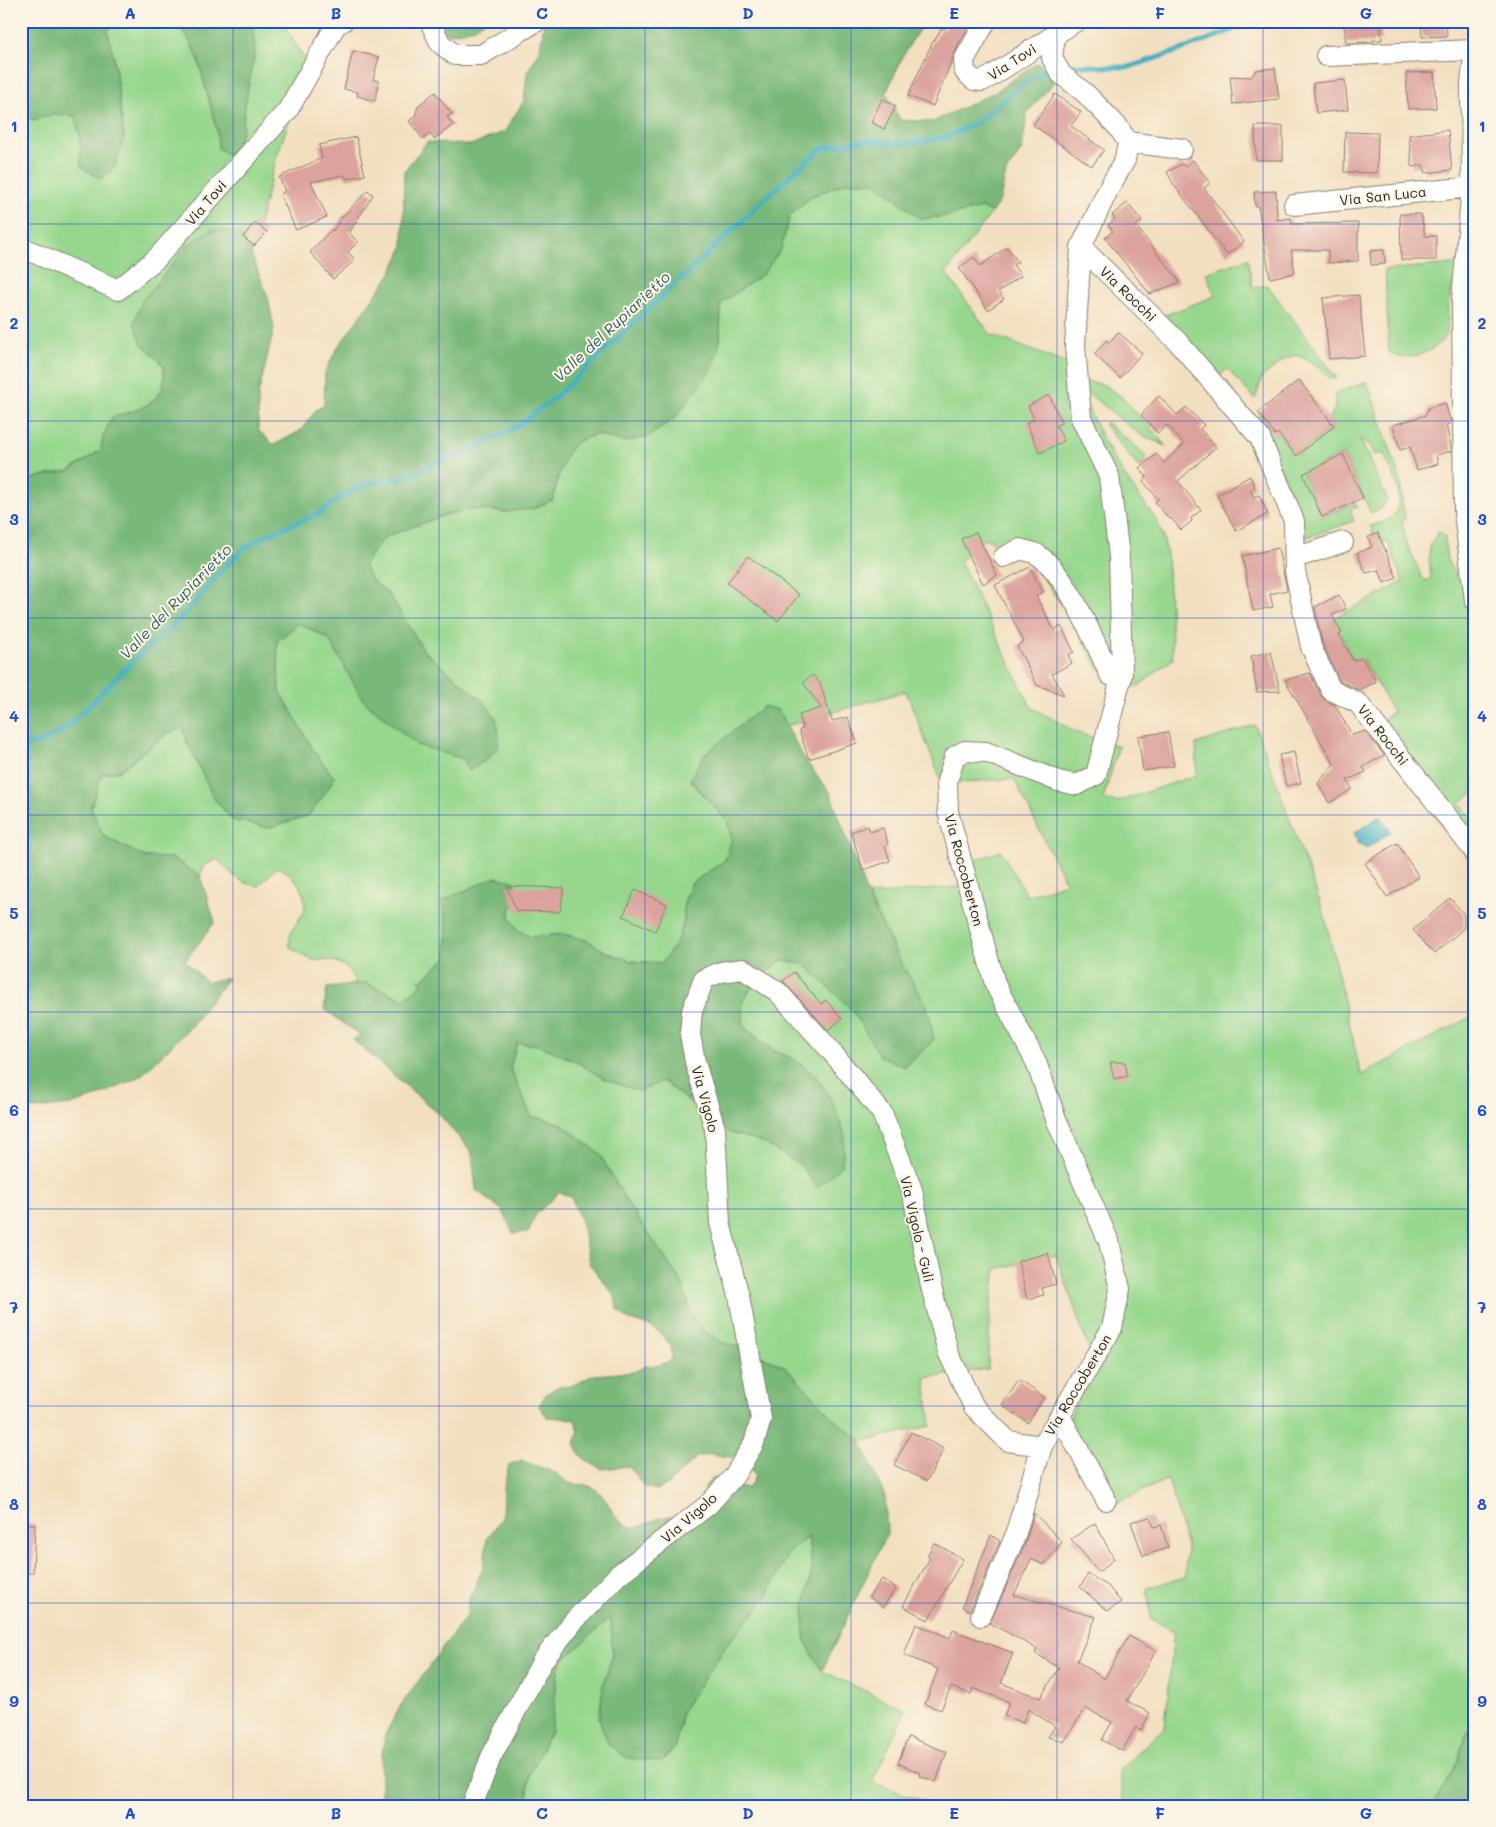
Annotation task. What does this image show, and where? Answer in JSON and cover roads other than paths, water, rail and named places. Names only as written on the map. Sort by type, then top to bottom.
[{"type":"street","name":"Via Tovi","points":[[21,247],[118,290],[156,260],[288,110],[336,25],[343,21]]},
{"type":"street","points":[[430,21],[440,42],[455,55],[481,55],[537,21]]},
{"type":"street","name":"Via Tovi","points":[[986,21],[964,60],[965,72],[974,80],[982,81],[990,77],[1056,27]]},
{"type":"street","points":[[1076,21],[1056,27],[1055,64],[1118,127],[1128,142],[1125,160],[1080,247]]},
{"type":"street","points":[[1326,56],[1474,49],[1472,83],[1472,187],[1462,300],[1464,513],[1475,600]]},
{"type":"street","points":[[1128,142],[1182,149]]},
{"type":"street","name":"Via San Luca","points":[[1294,205],[1472,187]]},
{"type":"street","name":"Via Rocchi","points":[[1080,247],[1178,342],[1260,438],[1294,521],[1296,571],[1310,648],[1331,690],[1358,703],[1475,852]]},
{"type":"street","name":"Via Roccoberton","points":[[981,1616],[1014,1539],[1042,1446],[1112,1328],[1120,1289],[1109,1242],[1056,1119],[1036,1062],[995,984],[948,812],[947,781],[955,756],[965,751],[986,752],[1058,781],[1077,786],[1096,775],[1121,681],[1119,556],[1109,476],[1081,418],[1074,346],[1080,247]]},
{"type":"street","points":[[1295,558],[1343,542]]},
{"type":"street","points":[[1004,557],[1020,549],[1038,554],[1053,569],[1075,602],[1110,675],[1121,681]]},
{"type":"street","name":"Via Vigolo - Guli","points":[[690,1034],[692,1011],[704,979],[721,972],[743,970],[778,992],[831,1051],[882,1113],[912,1190],[931,1286],[948,1352],[974,1407],[1008,1441],[1042,1446]]},
{"type":"street","name":"Via Vigolo","points":[[472,1806],[491,1757],[543,1660],[573,1622],[618,1575],[708,1505],[734,1476],[754,1444],[761,1418],[739,1296],[720,1223],[715,1129],[695,1062],[690,1034]]},
{"type":"street","points":[[1060,1416],[1106,1500]]},
{"type":"water","points":[[1380,816],[1391,832],[1365,849],[1361,844],[1357,843],[1354,833]]},
{"type":"waterway","name":"Valle del Rupiarietto","points":[[1062,64],[1129,67],[1178,51],[1256,21]]},
{"type":"waterway","name":"Valle del Rupiarietto","points":[[21,745],[39,743],[65,730],[128,666],[181,618],[244,548],[271,533],[318,514],[340,498],[365,484],[406,477],[474,449],[517,427],[559,394],[798,168],[823,148],[865,140],[901,144],[944,138],[977,122],[1022,85],[1051,66]]}]
